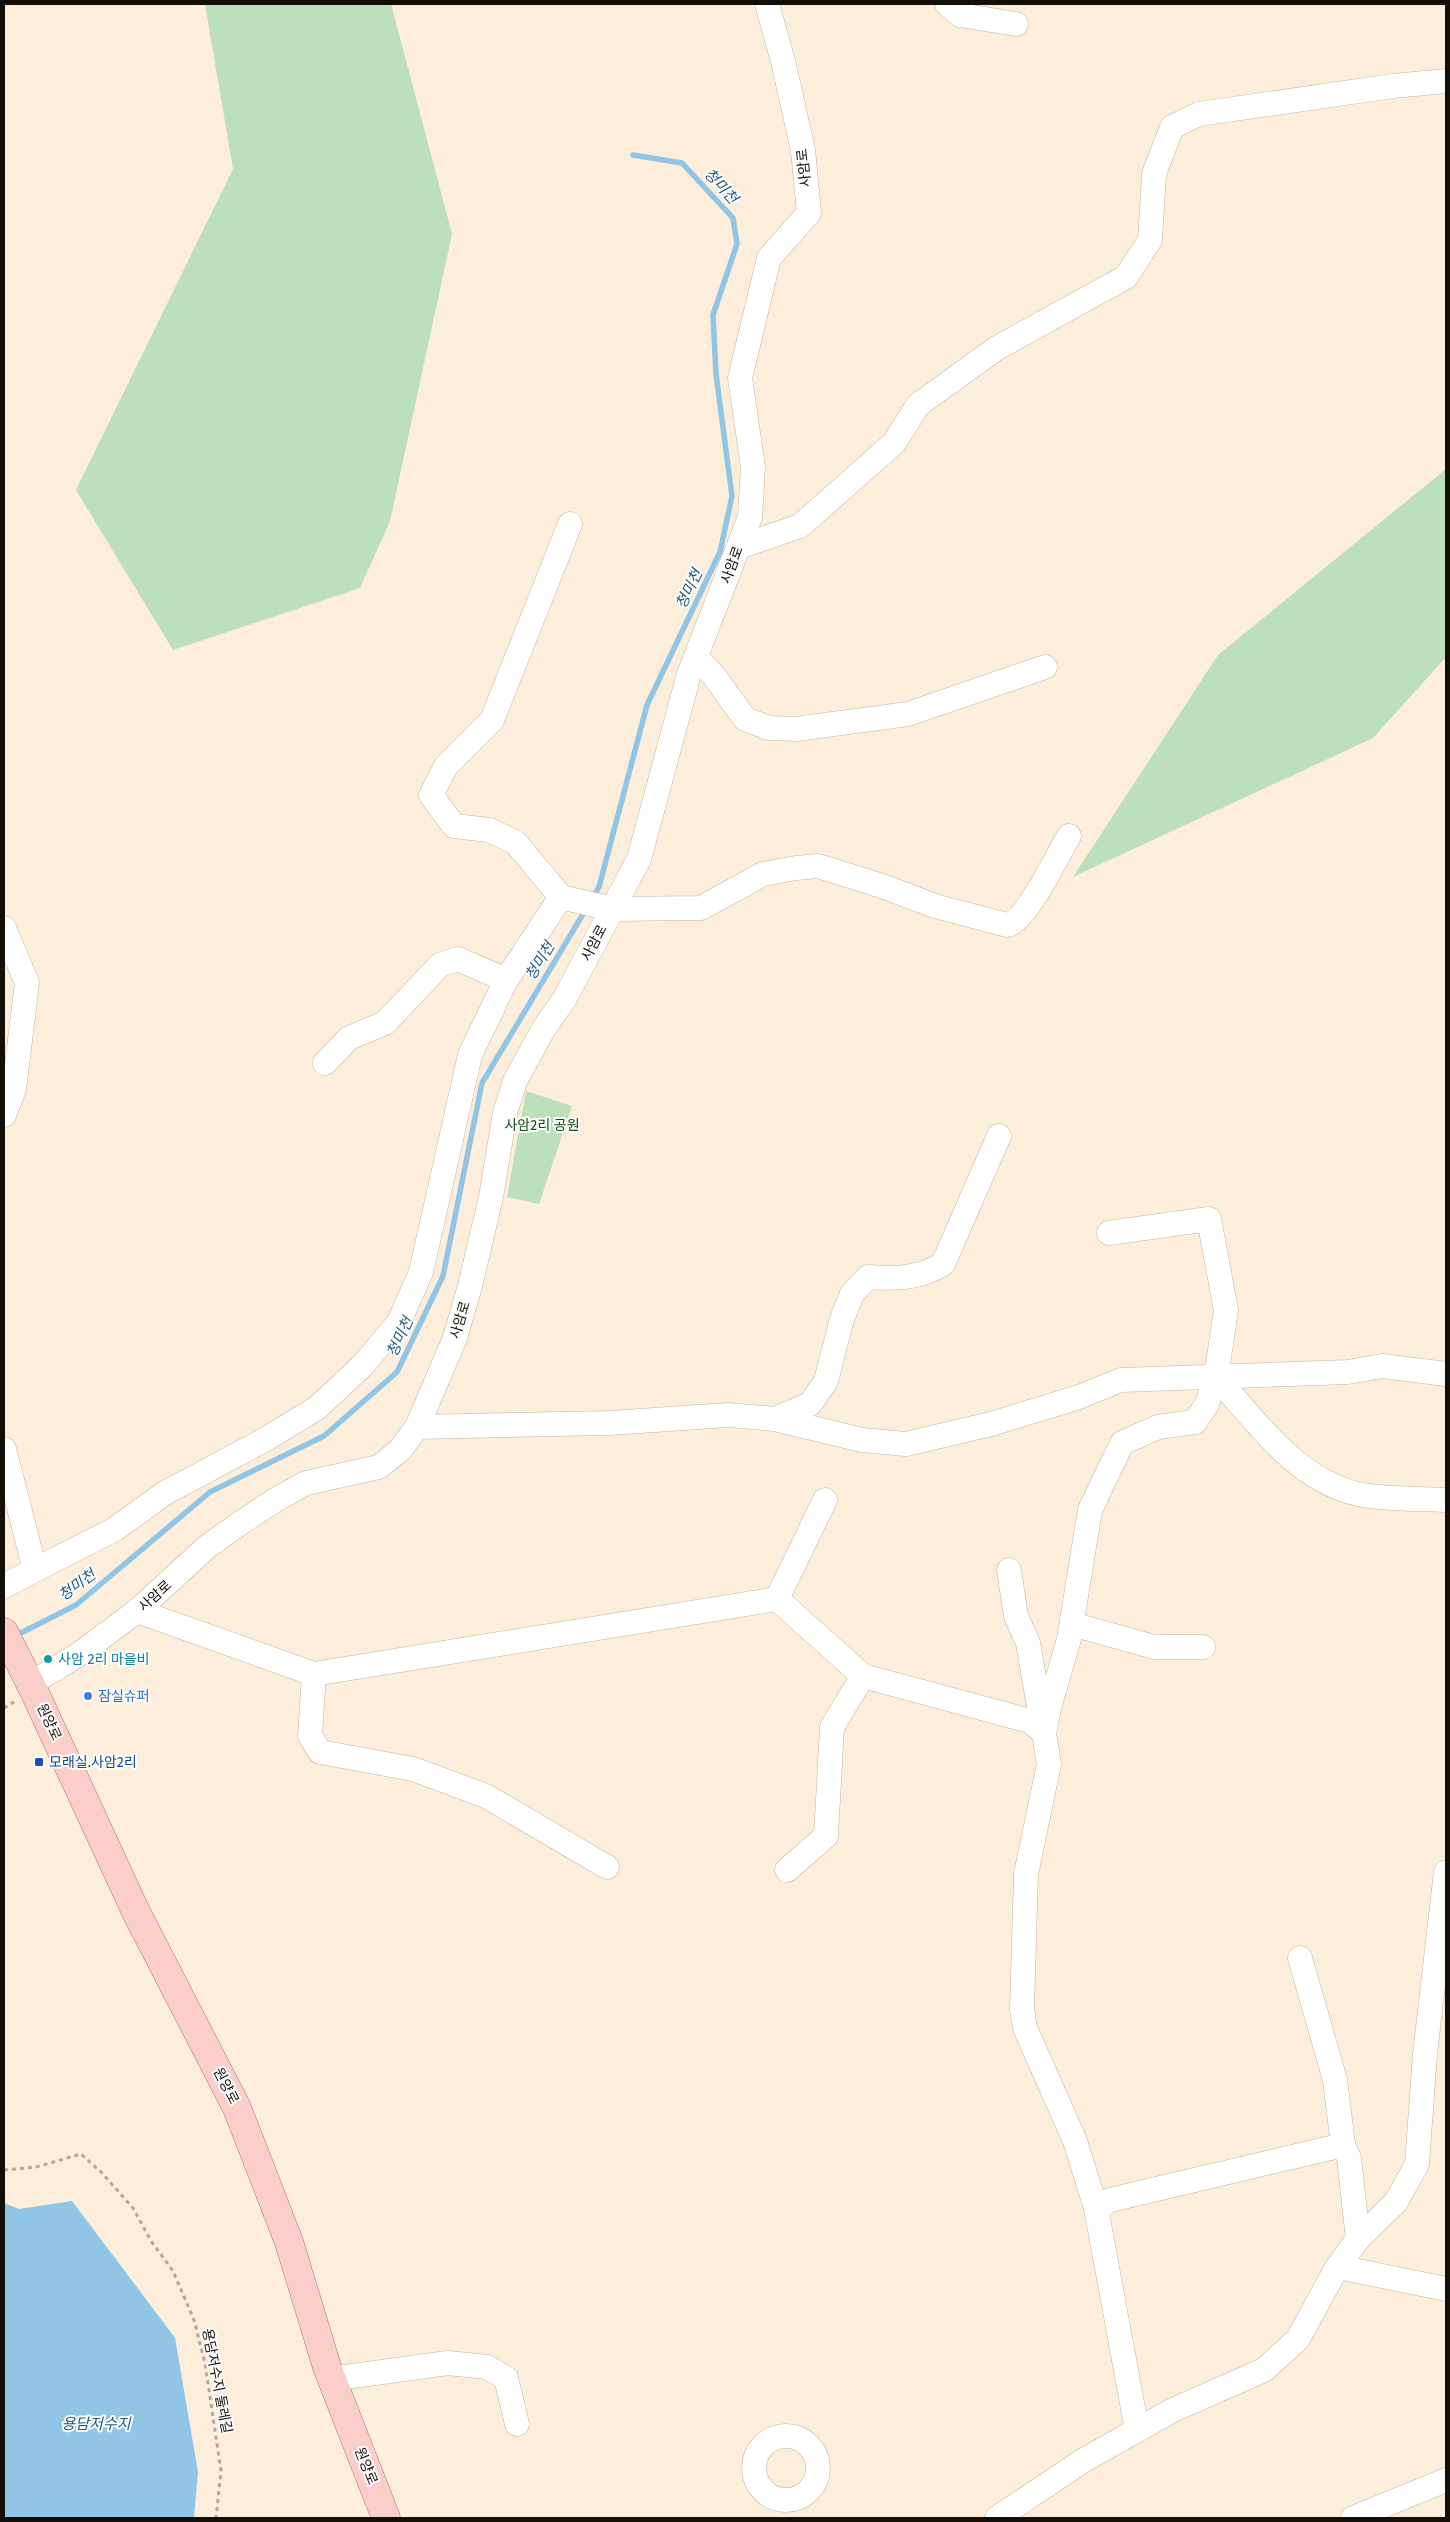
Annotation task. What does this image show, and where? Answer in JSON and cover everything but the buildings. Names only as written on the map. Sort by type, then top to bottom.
[{"type":"main road","name":"원양로","points":[[4,1632],[136,1912],[237,2108],[289,2242],[331,2379],[386,2516]]},
{"type":"street","name":"사암로","points":[[27,1678],[78,1655],[137,1612],[208,1546],[263,1508],[306,1483],[379,1467],[400,1450],[417,1427],[455,1338],[470,1286],[491,1197],[505,1113],[515,1081],[543,1030],[564,998],[639,859],[683,693],[750,517],[754,468],[740,378],[769,258],[809,213],[803,150],[783,61],[767,4]]},
{"type":"street","points":[[947,4],[960,15],[1016,24]]},
{"type":"street","points":[[739,547],[800,526],[894,444],[918,405],[997,348],[1126,276],[1150,240],[1154,174],[1172,126],[1199,114],[1393,86],[1446,81]]},
{"type":"street","points":[[570,524],[492,720],[446,766],[431,795],[454,826],[489,830],[515,842],[561,898],[612,909],[701,908],[763,874],[818,866],[882,886],[934,906],[1007,925],[1013,924],[1025,911],[1069,836]]},
{"type":"street","points":[[696,657],[714,676],[745,719],[769,728],[796,729],[908,714],[1045,667]]},
{"type":"street","points":[[4,1586],[115,1529],[165,1493],[266,1439],[317,1408],[363,1365],[399,1322],[421,1272],[470,1055],[506,980],[561,898]]},
{"type":"street","points":[[4,928],[28,983],[14,1089],[4,1115]]},
{"type":"street","points":[[325,1063],[349,1038],[385,1023],[440,965],[458,959],[506,980]]},
{"type":"street","points":[[775,1419],[810,1404],[826,1381],[842,1319],[852,1294],[868,1277],[902,1279],[930,1271],[943,1264],[999,1136]]},
{"type":"street","points":[[1044,1733],[1072,1624],[1090,1510],[1122,1443],[1158,1426],[1195,1422],[1207,1404],[1216,1377],[1226,1310],[1209,1219],[1109,1233]]},
{"type":"street","points":[[417,1427],[610,1423],[728,1415],[775,1419],[862,1440],[906,1444],[1000,1422],[1079,1397],[1121,1380],[1348,1372],[1382,1366],[1446,1374]]},
{"type":"street","points":[[1216,1377],[1292,1462],[1333,1487],[1360,1495],[1446,1500]]},
{"type":"street","points":[[4,1449],[35,1570]]},
{"type":"street","points":[[777,1599],[826,1500]]},
{"type":"street","points":[[1009,1570],[1016,1616],[1028,1643],[1049,1764],[1026,1874],[1022,2009],[1025,2028],[1075,2141],[1096,2208],[1137,2430]]},
{"type":"street","points":[[777,1599],[864,1676],[1030,1721],[1044,1733]]},
{"type":"street","points":[[137,1612],[314,1674],[777,1599]]},
{"type":"street","points":[[1072,1624],[1154,1647],[1203,1647]]},
{"type":"street","points":[[314,1674],[310,1736],[320,1752],[413,1769],[486,1796],[607,1867]]},
{"type":"street","points":[[787,1870],[826,1836],[832,1726],[864,1676]]},
{"type":"street","points":[[997,2518],[1084,2460],[1137,2430],[1174,2410],[1264,2370],[1298,2339],[1338,2267],[1358,2239],[1396,2202],[1417,2164],[1425,2054],[1446,1872]]},
{"type":"street","points":[[1300,1958],[1335,2080],[1343,2145],[1349,2158],[1358,2239]]},
{"type":"street","points":[[1096,2208],[1110,2200],[1343,2145]]},
{"type":"street","points":[[1338,2267],[1446,2289]]},
{"type":"street","points":[[331,2379],[448,2363],[488,2367],[506,2378],[518,2424]]},
{"type":"street","points":[[1353,2518],[1446,2480]]},
{"type":"path","name":"용담저수지 둘레길","points":[[4,2170],[36,2167],[81,2154],[101,2172],[133,2208],[151,2241],[173,2271],[194,2320],[205,2363],[221,2471],[216,2518]]},
{"type":"green space","points":[[205,4],[391,4],[452,234],[390,521],[360,588],[173,650],[76,490],[233,169]]},
{"type":"green space","points":[[1446,469],[1446,657],[1373,738],[1073,877],[1218,655]]},
{"type":"green space","name":"사암2리 공원","points":[[526,1091],[572,1106],[539,1204],[507,1197]]},
{"type":"water","name":"용담저수지","points":[[72,2201],[175,2338],[198,2472],[194,2518],[4,2518],[4,2203],[19,2209]]},
{"type":"waterway","name":"청미천","points":[[592,899],[599,887],[647,705],[720,552],[732,496],[716,374],[713,315],[737,244],[733,218],[682,163],[633,155]]},
{"type":"waterway","name":"청미천","points":[[13,1637],[76,1605],[210,1492],[324,1436],[397,1372],[443,1276],[482,1083],[586,909]]},
{"type":"place","name":"사암 2리 마을비","points":[[48,1659]]},
{"type":"place","name":"잠실슈퍼","points":[[88,1696]]},
{"type":"place","name":"모래실.사암2리","points":[[39,1762]]}]
